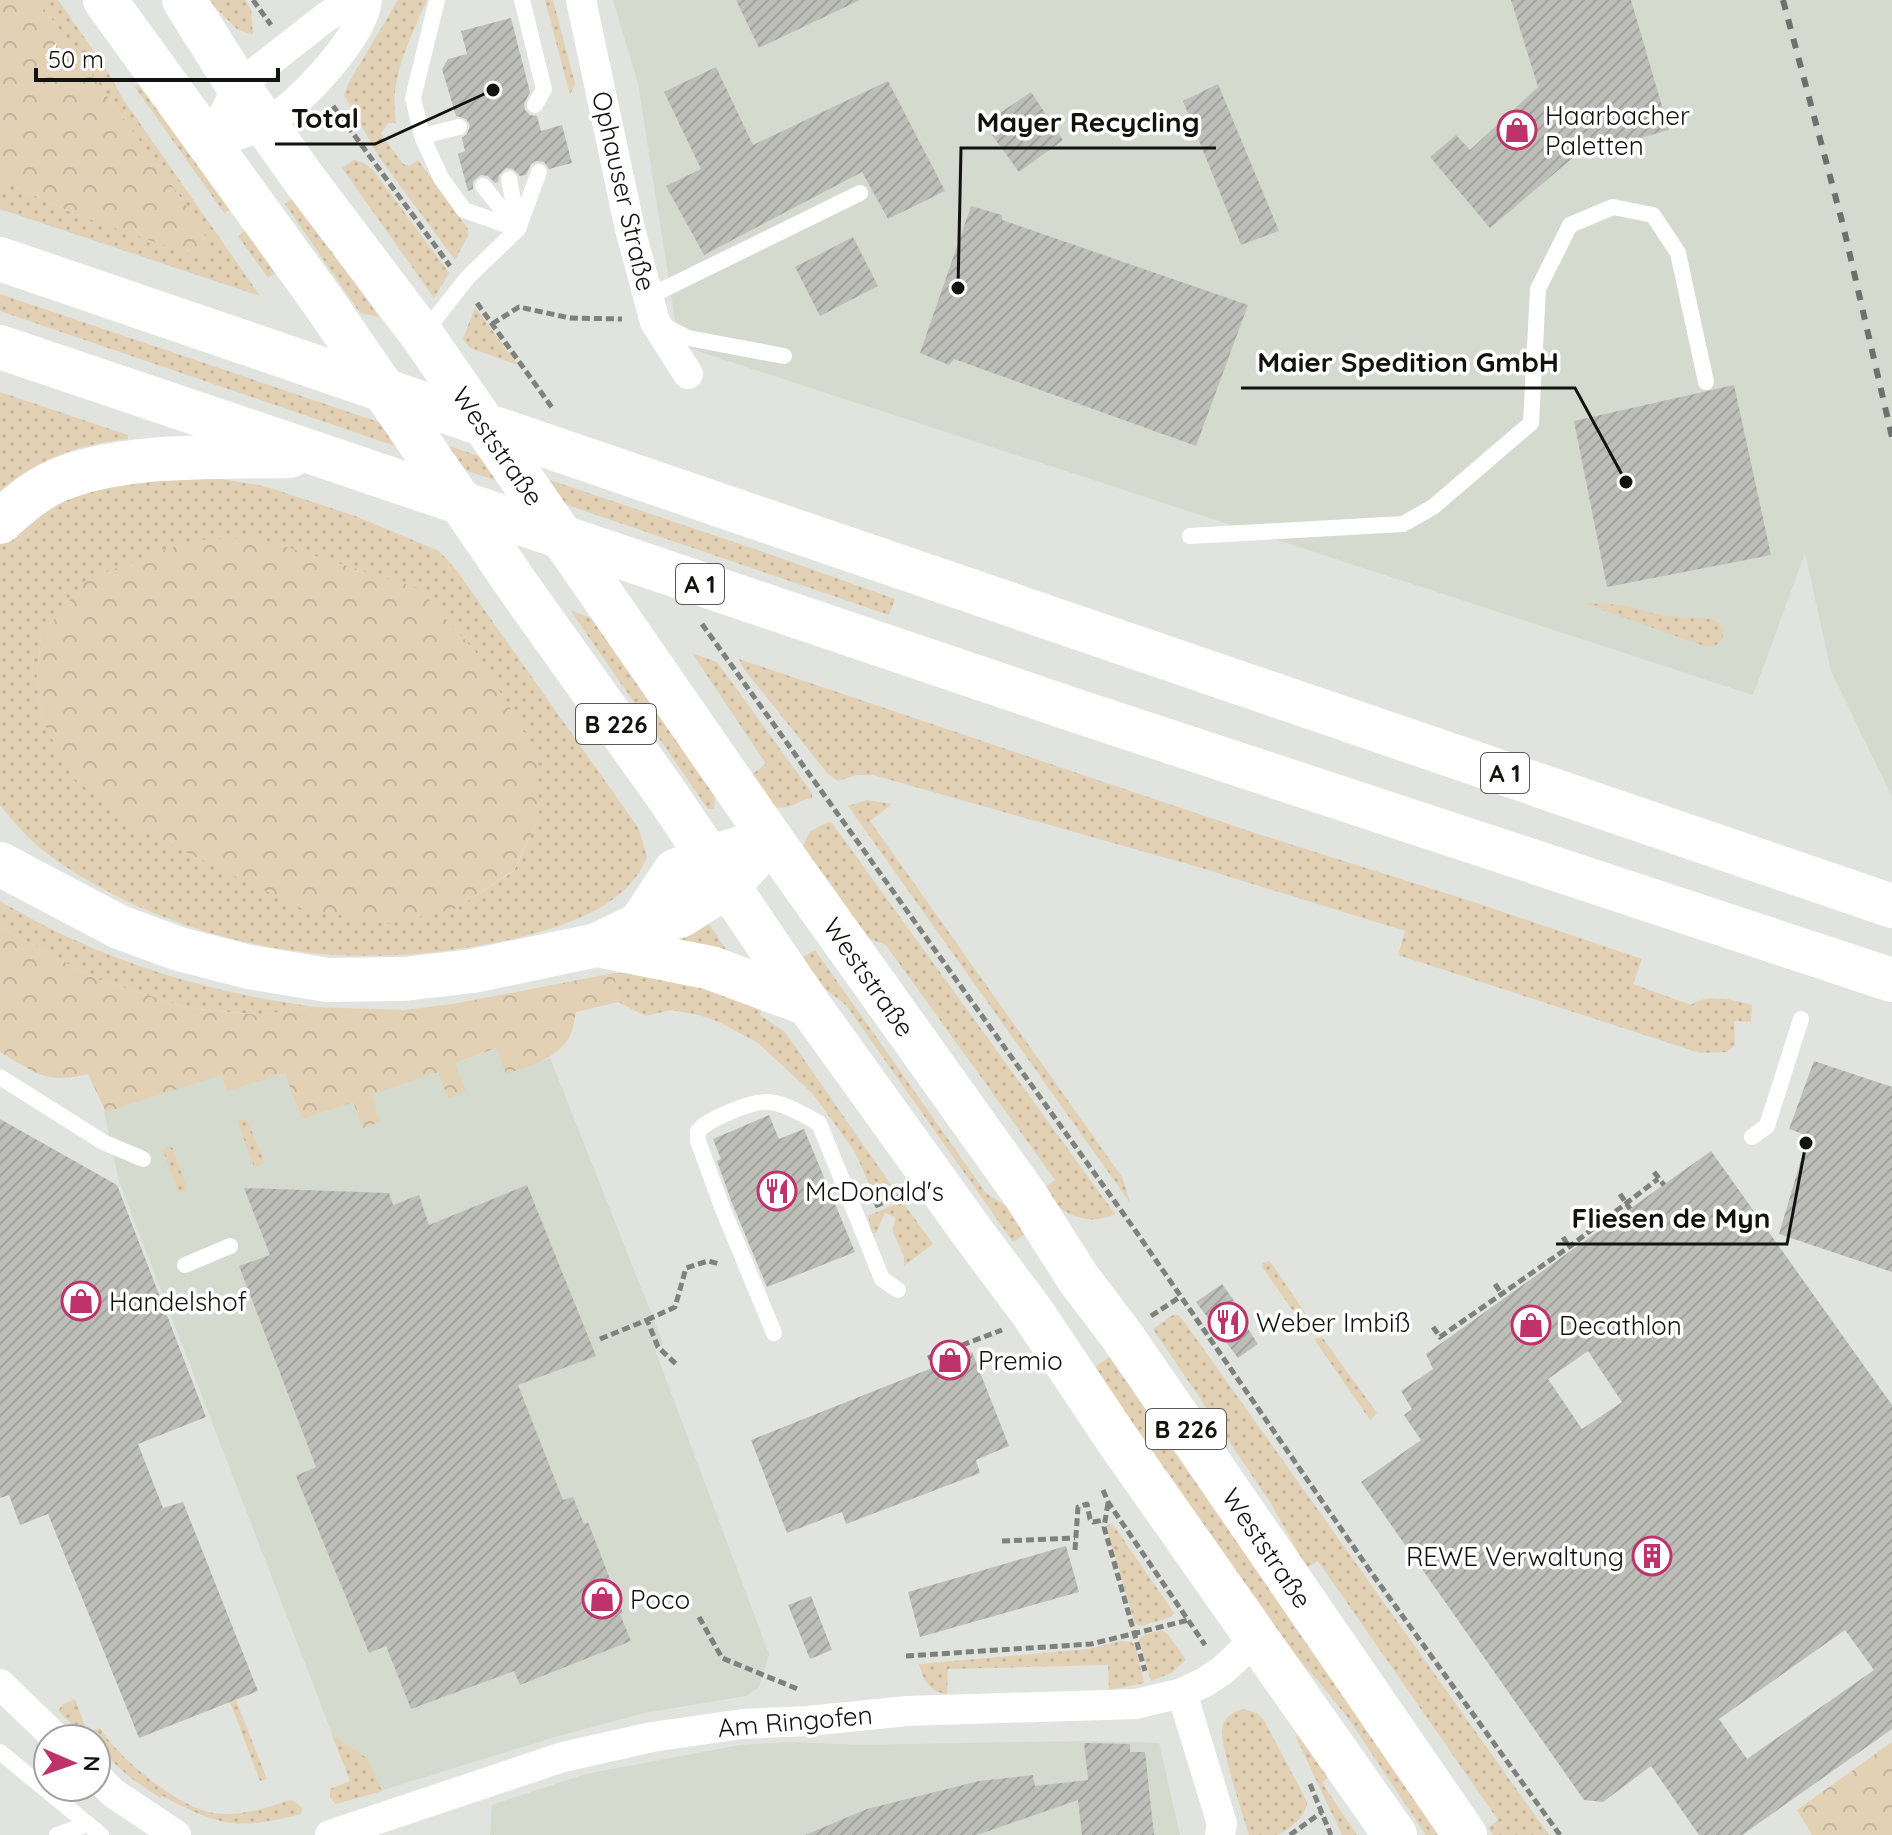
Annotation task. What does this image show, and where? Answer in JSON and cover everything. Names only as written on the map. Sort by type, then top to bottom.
[{"type":"main road","name":"B 226","points":[[105,0],[322,300],[808,1004],[1032,1312],[1256,1639],[1395,1835]]},
{"type":"main road","name":"Weststraße","points":[[184,0],[238,86],[422,335],[771,839],[1026,1196],[1078,1278],[1122,1336],[1465,1835]]},
{"type":"main road","name":"A 1","points":[[0,259],[1892,906]]},
{"type":"main road","name":"A 1","points":[[0,347],[1110,722],[1892,980]]},
{"type":"main road","points":[[0,522],[18,505],[54,482],[107,466],[162,459],[320,456]]},
{"type":"main road","points":[[0,831],[15,871],[119,927],[179,949],[249,967],[327,980],[404,979],[473,971],[597,945],[640,924],[680,916],[719,871],[771,839]]},
{"type":"main road","points":[[597,945],[711,968],[808,1004]]},
{"type":"street","points":[[209,144],[238,86],[326,17],[355,0]]},
{"type":"street","points":[[209,144],[265,124],[292,106],[315,84],[353,33],[367,0]]},
{"type":"street","name":"Ophauser Straße","points":[[581,0],[630,229],[652,310],[688,374]]},
{"type":"street","name":"Am Ringofen","points":[[330,1835],[563,1757],[652,1737],[742,1724],[907,1711],[1136,1704],[1168,1697],[1223,1670],[1256,1639]]},
{"type":"street","points":[[0,1684],[40,1723]]},
{"type":"street","points":[[1168,1697],[1218,1810],[1222,1824],[1220,1835]]},
{"type":"street","points":[[112,1792],[176,1835]]},
{"type":"lane","points":[[437,0],[413,98],[422,136],[441,178],[464,210],[518,229]]},
{"type":"lane","points":[[522,0],[544,89],[535,105]]},
{"type":"lane","points":[[422,136],[459,127]]},
{"type":"lane","points":[[422,335],[468,277],[518,229],[539,172]]},
{"type":"lane","points":[[509,179],[518,229]]},
{"type":"lane","points":[[483,186],[518,229]]},
{"type":"lane","points":[[784,356],[688,338],[652,310],[860,193]]},
{"type":"lane","points":[[1190,536],[1403,524],[1433,507],[1531,423],[1538,289],[1570,225],[1613,207],[1653,215],[1678,253],[1706,382]]},
{"type":"lane","points":[[1752,1137],[1767,1126],[1801,1019]]},
{"type":"lane","points":[[0,1077],[103,1142],[143,1159]]},
{"type":"lane","points":[[774,1333],[698,1141],[698,1131],[705,1123],[743,1108],[766,1102],[785,1106],[819,1123],[882,1279],[898,1290]]},
{"type":"lane","points":[[185,1265],[230,1246]]},
{"type":"lane","points":[[0,1752],[94,1830]]},
{"type":"lane","points":[[57,1835],[94,1830]]},
{"type":"path","points":[[253,0],[277,33]]},
{"type":"path","points":[[328,101],[452,269]]},
{"type":"path","points":[[477,303],[525,368]]},
{"type":"path","points":[[492,324],[519,307],[570,318],[652,310]]},
{"type":"path","points":[[729,664],[849,828],[1373,1575],[1560,1835]]},
{"type":"path","points":[[1654,1172],[1664,1185]]},
{"type":"path","points":[[1433,1327],[1440,1337],[1494,1302],[1501,1293],[1524,1281],[1658,1179]]},
{"type":"path","points":[[1620,1194],[1630,1209]]},
{"type":"path","points":[[1563,1237],[1569,1247]]},
{"type":"path","points":[[1495,1284],[1501,1293]]},
{"type":"path","points":[[1146,1319],[1180,1297]]},
{"type":"path","points":[[600,1339],[675,1307]]},
{"type":"path","points":[[647,1320],[658,1347],[676,1364]]},
{"type":"path","points":[[928,1358],[997,1332]]},
{"type":"path","points":[[1108,1502],[1104,1527],[1135,1634],[1168,1697]]},
{"type":"path","points":[[1075,1550],[1078,1507],[1087,1504],[1093,1522],[1104,1520]]},
{"type":"path","points":[[1002,1541],[1075,1538]]},
{"type":"path","points":[[699,1617],[722,1658],[800,1690]]},
{"type":"path","points":[[906,1656],[1091,1644],[1189,1620]]},
{"type":"path","points":[[1307,1777],[1331,1835]]},
{"type":"path","points":[[1290,1835],[1322,1812]]},
{"type":"shaded area","points":[[613,0],[1892,0],[1892,797],[1831,671],[1805,553],[1753,695],[679,345],[638,83]]},
{"type":"shaded area","points":[[497,1048],[506,1074],[550,1058],[663,1343],[655,1350],[769,1654],[759,1687],[746,1696],[644,1713],[357,1798],[119,1181],[104,1112],[284,1054],[455,1063]]},
{"type":"shaded area","points":[[1077,1741],[1159,1743],[1180,1835],[490,1835],[492,1805],[586,1774],[740,1745],[788,1742],[862,1745]]},
{"type":"green space","points":[[0,0],[38,0],[183,201],[208,240],[207,253],[198,257],[80,216],[0,180]]},
{"type":"green space","points":[[38,0],[58,0],[260,296],[0,209],[0,180],[80,216],[183,201]]},
{"type":"green space","points":[[208,0],[245,0],[251,9],[253,35],[237,29]]},
{"type":"green space","points":[[398,0],[427,0],[407,45],[398,75],[396,123],[388,123],[381,134],[403,164],[409,166],[418,160],[468,229],[468,236],[455,260],[379,157],[344,95]]},
{"type":"green space","points":[[545,0],[553,0],[575,84],[570,95]]},
{"type":"green space","points":[[146,80],[234,206],[224,213],[135,87]]},
{"type":"green space","points":[[354,160],[373,170],[449,273],[434,298],[342,168]]},
{"type":"green space","points":[[295,196],[379,317],[360,313],[285,204]]},
{"type":"green space","points":[[249,228],[279,270],[268,278],[238,236]]},
{"type":"green space","points":[[0,294],[895,599],[889,615],[0,311]]},
{"type":"green space","points":[[475,307],[518,365],[470,348],[463,339]]},
{"type":"green space","points":[[0,392],[128,435],[128,439],[91,445],[60,455],[30,470],[0,491]]},
{"type":"green space","points":[[178,472],[264,486],[355,516],[439,551],[457,571],[639,829],[647,857],[638,873],[627,887],[596,910],[543,931],[475,946],[376,956],[279,949],[231,939],[135,905],[65,867],[28,837],[0,805],[0,543],[76,487]],"holes":[[[41,636],[539,817],[514,871],[455,909],[42,719],[37,674]]]},
{"type":"green space","points":[[258,538],[418,588],[475,651],[537,752],[539,817],[514,870],[455,909],[387,924],[301,908],[138,829],[72,777],[42,719],[37,674],[41,636],[87,579],[193,540]]},
{"type":"green space","points":[[1583,603],[1623,605],[1663,616],[1713,619],[1721,624],[1722,638],[1714,646],[1704,646]]},
{"type":"green space","points":[[570,610],[593,619],[711,785],[714,809],[708,809]]},
{"type":"green space","points":[[692,653],[717,662],[812,793],[812,798],[784,808],[774,807],[751,775],[766,764]]},
{"type":"green space","points":[[739,659],[1258,834],[1642,959],[1633,984],[1691,1005],[1713,998],[1752,1005],[1751,1022],[1734,1021],[1735,1045],[1727,1052],[1700,1053],[1398,955],[1405,931],[1198,867],[873,775],[856,775],[838,781],[828,774]]},
{"type":"green space","points":[[867,800],[892,804],[870,821],[1122,1177],[1131,1204],[848,806]]},
{"type":"green space","points":[[832,823],[1115,1214],[1084,1219],[1065,1211],[1049,1198],[1043,1189],[1055,1180],[886,945],[869,939],[802,849],[809,832]]},
{"type":"green space","points":[[0,901],[74,940],[152,970],[232,992],[315,1007],[260,1015],[188,1008],[94,978],[0,927]]},
{"type":"green space","points":[[706,919],[732,959],[664,938]]},
{"type":"green space","points":[[0,927],[94,978],[188,1008],[259,1015],[315,1007],[404,1010],[453,1004],[614,973],[618,1002],[576,1012],[570,1035],[563,1046],[532,1065],[506,1074],[496,1048],[455,1063],[466,1091],[448,1098],[438,1072],[372,1094],[380,1122],[363,1128],[353,1102],[302,1119],[285,1073],[227,1091],[221,1075],[106,1112],[88,1074],[61,1078],[41,1075],[0,1052]]},
{"type":"green space","points":[[815,950],[986,1193],[1012,1210],[1031,1230],[1013,1242],[846,1005],[826,990],[803,957]]},
{"type":"green space","points":[[614,973],[651,973],[762,1006],[760,1015],[785,1032],[896,1192],[876,1200],[855,1152],[813,1094],[758,1043],[699,1015],[671,1010],[646,1016],[618,1002]]},
{"type":"green space","points":[[237,1120],[247,1120],[265,1163],[254,1167]]},
{"type":"green space","points":[[167,1146],[173,1148],[186,1192],[178,1191],[163,1151]]},
{"type":"green space","points":[[902,1201],[933,1244],[904,1266],[904,1257],[893,1232],[895,1217],[885,1213],[876,1233],[872,1233],[868,1216]]},
{"type":"green space","points":[[1269,1261],[1318,1332],[1310,1335],[1262,1267],[1262,1263]]},
{"type":"green space","points":[[1173,1315],[1183,1320],[1549,1835],[1493,1835],[1488,1828],[1498,1820],[1318,1561],[1308,1567],[1303,1561],[1270,1502],[1153,1329]]},
{"type":"green space","points":[[1322,1337],[1377,1413],[1370,1420],[1314,1339]]},
{"type":"green space","points":[[1112,1355],[1443,1835],[1426,1835],[1348,1718],[1266,1622],[1091,1370]]},
{"type":"green space","points":[[1112,1523],[1174,1613],[1171,1617],[1142,1626],[1135,1624],[1106,1526]]},
{"type":"green space","points":[[1160,1630],[1167,1633],[1186,1660],[1171,1673],[1151,1681],[1139,1640]]},
{"type":"green space","points":[[1120,1641],[1132,1642],[1136,1647],[1144,1683],[1109,1690],[1108,1665],[948,1669],[947,1694],[936,1691],[928,1684],[919,1664],[1088,1649]]},
{"type":"green space","points":[[75,1699],[84,1723],[71,1723],[58,1711],[63,1704]]},
{"type":"green space","points":[[236,1700],[267,1779],[260,1781],[230,1702]]},
{"type":"green space","points":[[1243,1709],[1257,1713],[1264,1720],[1307,1802],[1296,1822],[1276,1835],[1249,1835],[1228,1765],[1222,1739],[1224,1722]]},
{"type":"green space","points":[[1299,1734],[1329,1776],[1322,1783],[1357,1835],[1342,1835],[1296,1737]]},
{"type":"green space","points":[[332,1735],[368,1759],[382,1791],[336,1804],[330,1798],[330,1789],[350,1781]]},
{"type":"green space","points":[[1892,1742],[1892,1835],[1812,1835],[1797,1810]]},
{"type":"green space","points":[[112,1744],[164,1790],[208,1812],[239,1813],[289,1800],[302,1808],[301,1814],[245,1824],[215,1820],[163,1796],[160,1798],[112,1761]]},
{"type":"building","points":[[736,0],[860,0],[759,48]]},
{"type":"building","points":[[1511,0],[1631,0],[1669,130],[1575,156],[1490,228],[1430,157],[1456,135],[1470,150],[1538,87]]},
{"type":"building","points":[[511,18],[530,92],[524,104],[525,110],[537,116],[541,131],[562,125],[572,163],[549,169],[544,162],[536,161],[526,175],[520,176],[513,169],[506,168],[499,175],[498,182],[481,175],[473,181],[473,189],[468,191],[458,154],[465,151],[462,138],[470,125],[466,119],[456,116],[442,69],[448,59],[467,54],[461,31]]},
{"type":"building","points":[[716,67],[753,145],[888,81],[945,191],[888,219],[862,172],[704,255],[666,186],[701,169],[664,92]]},
{"type":"building","points":[[1218,84],[1279,231],[1241,245],[1183,101]]},
{"type":"building","points":[[1031,92],[1063,140],[1019,172],[984,124]]},
{"type":"building","points":[[971,206],[1002,215],[1002,220],[1248,305],[1196,446],[954,359],[949,365],[920,353]]},
{"type":"building","points":[[853,237],[878,286],[820,316],[795,267]]},
{"type":"building","points":[[1734,385],[1771,555],[1607,587],[1574,421]]},
{"type":"building","points":[[1814,1061],[1892,1087],[1892,1272],[1779,1234],[1808,1136],[1789,1129]]},
{"type":"building","name":"McDonald's","points":[[769,1115],[779,1139],[804,1129],[855,1252],[767,1287],[732,1203],[717,1161],[721,1159],[713,1139]]},
{"type":"building","name":"Handelshof","points":[[0,1119],[117,1185],[206,1417],[138,1444],[163,1508],[183,1502],[258,1691],[139,1738],[48,1514],[20,1525],[9,1495],[0,1498]]},
{"type":"building","name":"REWE Verwaltung","points":[[1711,1151],[1892,1405],[1892,1729],[1742,1835],[1699,1835],[1651,1766],[1603,1802],[1584,1800],[1361,1482],[1421,1440],[1404,1415],[1412,1409],[1401,1391],[1433,1369],[1426,1354]],"holes":[[[1588,1351],[1622,1402],[1582,1429],[1548,1379]],[[1845,1630],[1874,1670],[1747,1759],[1719,1719]]]},
{"type":"building","points":[[527,1185],[596,1356],[518,1385],[563,1500],[573,1497],[584,1524],[588,1522],[631,1641],[520,1685],[514,1671],[411,1709],[386,1646],[369,1653],[296,1476],[316,1467],[239,1266],[270,1255],[244,1188],[389,1193],[393,1205],[419,1195],[429,1225]]},
{"type":"building","name":"Weber Imbiß","points":[[1222,1284],[1248,1320],[1244,1323],[1258,1344],[1238,1358],[1196,1302]]},
{"type":"building","points":[[972,1352],[1009,1446],[976,1460],[980,1473],[846,1524],[842,1512],[787,1533],[751,1440]]},
{"type":"building","points":[[1066,1546],[1079,1592],[920,1637],[908,1592]]},
{"type":"building","points":[[811,1596],[832,1650],[810,1659],[788,1605]]},
{"type":"building","points":[[1084,1743],[1130,1744],[1130,1752],[1145,1752],[1154,1835],[1082,1835],[1078,1800],[977,1835],[805,1835],[867,1809],[979,1781],[1033,1775],[1035,1786],[1088,1780]]},
{"type":"railway","points":[[1783,0],[1843,225],[1892,437]]},
{"type":"place","name":"Total","points":[[493,90]]},
{"type":"place","name":"Haarbacher Paletten","points":[[1517,130]]},
{"type":"place","name":"Mayer Recycling","points":[[958,288]]},
{"type":"place","name":"Maier Spedition GmbH","points":[[1626,482]]},
{"type":"place","name":"Fliesen de Myn","points":[[1806,1143]]},
{"type":"place","name":"McDonald's","points":[[777,1191]]},
{"type":"place","name":"Handelshof","points":[[81,1301]]},
{"type":"place","name":"Weber Imbiß","points":[[1228,1322]]},
{"type":"place","name":"Decathlon","points":[[1531,1325]]},
{"type":"place","name":"Premio","points":[[950,1360]]},
{"type":"place","name":"REWE Verwaltung","points":[[1652,1556]]},
{"type":"place","name":"Poco","points":[[602,1599]]}]
